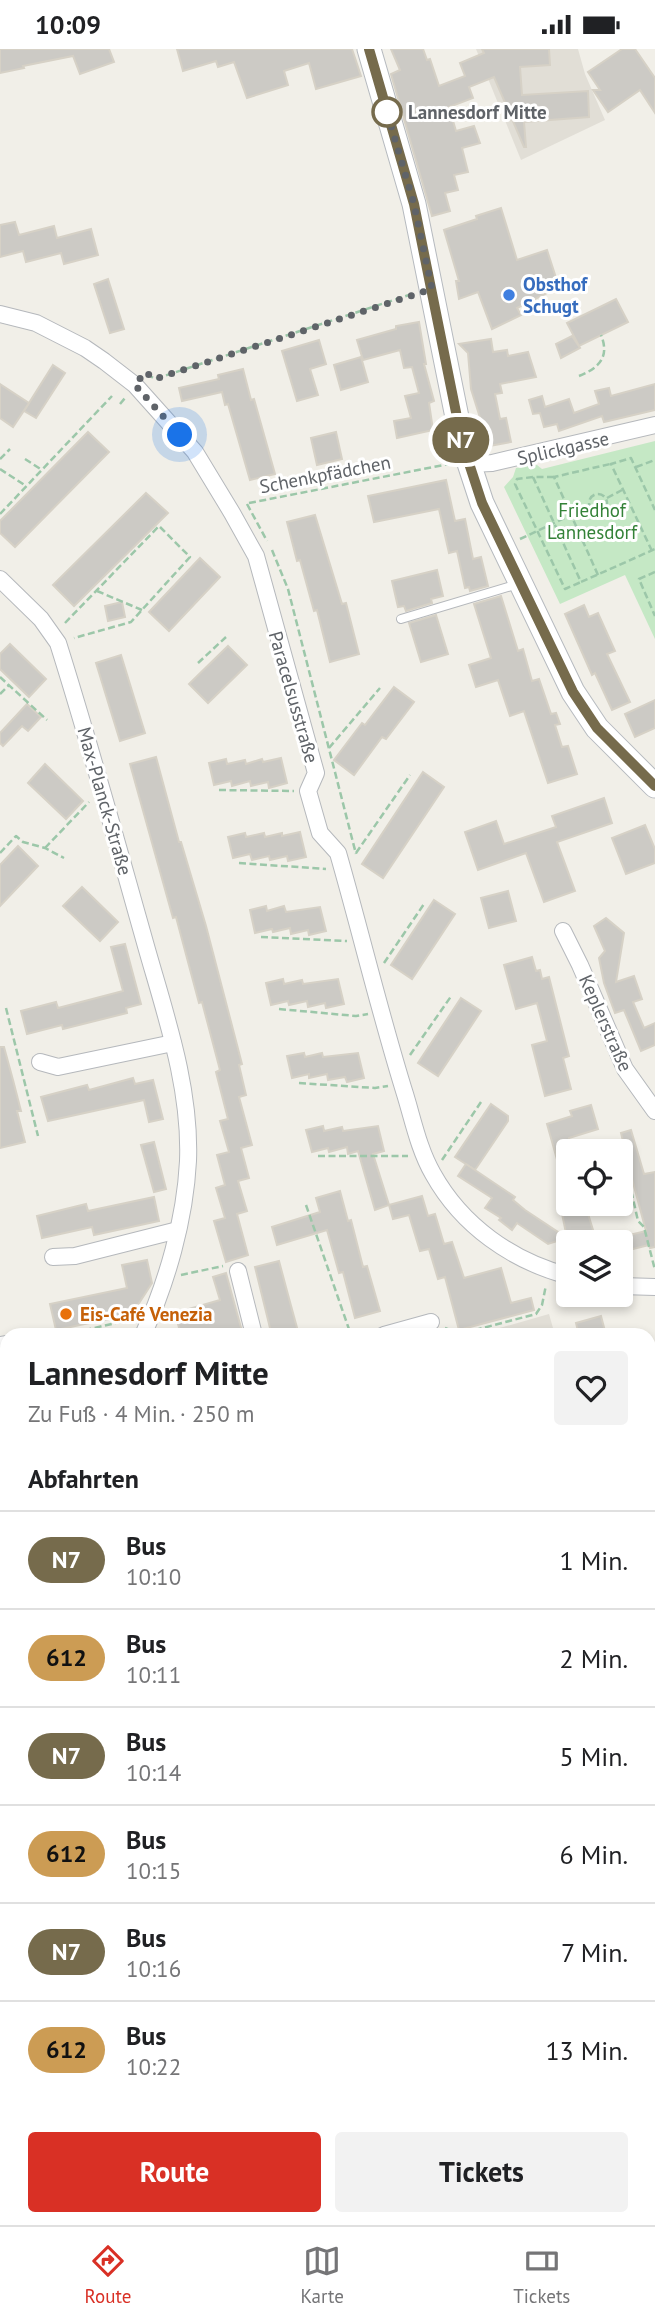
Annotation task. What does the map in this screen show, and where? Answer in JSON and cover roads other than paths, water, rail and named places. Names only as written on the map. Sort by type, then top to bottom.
[{"type":"street","points":[[369,49],[414,204],[446,372],[462,442],[482,503],[573,692],[597,728],[650,772]]},
{"type":"street","name":"Paracelsusstraße","points":[[0,314],[36,323],[85,348],[135,385],[195,451],[228,506],[256,556],[316,772],[308,791],[320,834],[338,853],[381,1013],[425,1158],[454,1204],[484,1234],[508,1253],[556,1273]]},
{"type":"street","name":"Splickgasse","points":[[469,464],[492,463],[655,425]]},
{"type":"street","name":"Max-Planck-Straße","points":[[0,579],[41,619],[55,639],[102,789],[185,1095],[188,1161],[178,1230],[165,1278],[146,1328]]},
{"type":"street","name":"Keplerstraße","points":[[563,931],[625,1069],[655,1111]]},
{"type":"street","points":[[40,1062],[58,1067],[173,1043]]},
{"type":"street","points":[[53,1257],[75,1256],[178,1230]]},
{"type":"street","points":[[238,1271],[252,1328]]},
{"type":"street","points":[[633,1286],[655,1287]]},
{"type":"street","points":[[409,1328],[431,1322]]},
{"type":"lane","points":[[401,619],[521,583]]},
{"type":"place","name":"Lannesdorf Mitte","points":[[387,112]]},
{"type":"place","name":"Obsthof Schugt","points":[[509,295]]},
{"type":"place","name":"Eis-Café Venezia","points":[[66,1314]]},
{"type":"park label","name":"Friedhof Lannesdorf","points":[[592,521]]}]
